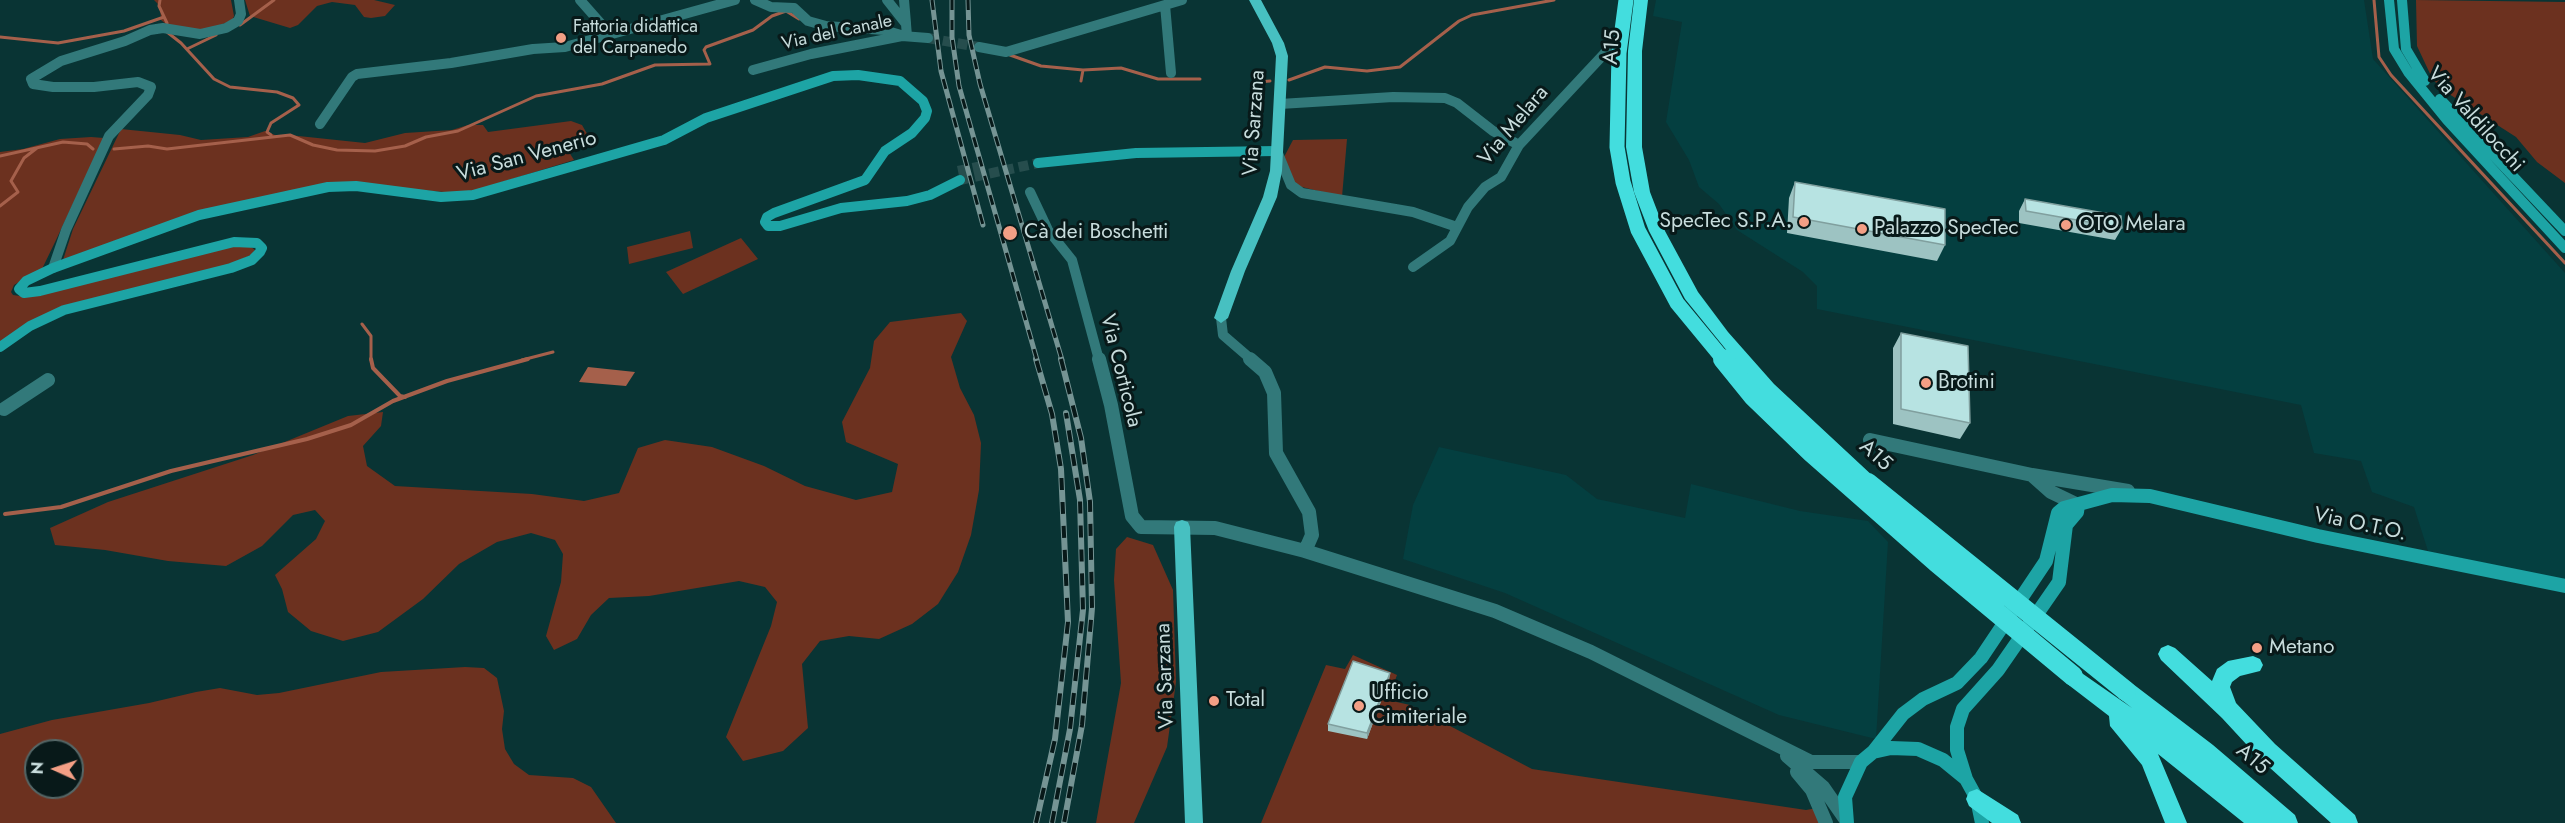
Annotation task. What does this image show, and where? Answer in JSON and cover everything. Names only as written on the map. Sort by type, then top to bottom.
[{"type":"highway","name":"A15","points":[[1626,0],[1619,53],[1617,147],[1638,230],[1677,303],[1753,396],[1812,453],[1936,562],[2073,676],[2121,706],[2205,752],[2287,823]]},
{"type":"highway","name":"A15","points":[[1641,0],[1635,51],[1634,147],[1642,192],[1657,231],[1691,295],[1722,336],[1768,389],[1868,483],[2121,706],[2261,823]]},
{"type":"highway","points":[[2168,654],[2230,711],[2267,751],[2347,823]]},
{"type":"highway","points":[[2230,711],[2220,687],[2224,676],[2235,667],[2253,665]]},
{"type":"highway","points":[[2121,706],[2150,759],[2168,798],[2176,823]]},
{"type":"highway","points":[[2205,752],[2236,770],[2300,823]]},
{"type":"highway","points":[[2161,823],[2168,798]]},
{"type":"highway","points":[[1977,799],[2010,823]]},
{"type":"main road","name":"Via Sarzana","points":[[1221,318],[1238,271],[1270,197],[1276,171],[1282,56],[1278,43],[1256,0]]},
{"type":"main road","name":"Via Sarzana","points":[[1182,527],[1194,823]]},
{"type":"street","points":[[53,268],[66,231],[109,136],[148,95],[151,87],[138,82],[94,87],[53,87],[33,84],[31,79],[61,61],[126,41],[150,30],[164,28],[200,34],[226,28],[238,21],[241,14],[238,0]]},
{"type":"street","points":[[580,0],[611,35]]},
{"type":"street","points":[[320,124],[352,77],[357,74],[451,63],[533,48],[547,50],[611,35],[735,0]]},
{"type":"street","points":[[754,0],[771,7],[794,8],[801,12],[808,21],[826,26],[884,30],[905,36],[904,0]]},
{"type":"street","points":[[886,0],[906,24]]},
{"type":"street","points":[[979,47],[1006,52],[1182,0]]},
{"type":"street","name":"Via Melara","points":[[1413,267],[1450,241],[1467,207],[1485,186],[1501,177],[1519,145],[1604,54],[1629,19],[1632,0]]},
{"type":"street","name":"Via Valdilocchi","points":[[2389,0],[2394,49],[2408,72],[2447,120],[2565,248]]},
{"type":"street","name":"Via Valdilocchi","points":[[2402,0],[2406,49],[2418,72],[2433,93],[2565,231]]},
{"type":"street","points":[[1165,5],[1171,73]]},
{"type":"street","name":"Via del Canale","points":[[753,70],[811,54],[905,36],[928,38]]},
{"type":"street","name":"Via San Venerio","points":[[0,347],[30,327],[64,310],[245,263],[256,257],[262,248],[249,241],[234,242],[40,291],[20,291],[20,285],[53,268],[199,215],[328,187],[356,186],[441,197],[473,195],[664,140],[706,118],[764,101],[823,78],[842,75],[900,81],[924,101],[927,111],[925,118],[912,133],[885,151],[865,180],[774,213],[767,217],[765,222],[768,226],[780,226],[841,208],[908,201],[947,188],[959,175]]},
{"type":"street","points":[[1280,104],[1393,97],[1445,98],[1457,103],[1493,131],[1519,145]]},
{"type":"street","points":[[1035,160],[1277,150],[1291,185],[1302,194],[1413,212],[1457,227]]},
{"type":"street","name":"Via Corticola","points":[[1030,192],[1048,230],[1072,260],[1111,405],[1132,516],[1141,526],[1156,529],[1215,528],[1305,551],[1495,610],[1745,727],[1764,739]]},
{"type":"street","points":[[1221,318],[1223,335],[1265,372],[1274,393],[1276,453],[1309,512],[1312,535],[1305,551]]},
{"type":"street","points":[[1,410],[48,380]]},
{"type":"street","name":"Via O.T.O.","points":[[1870,440],[2032,475],[2150,496],[2307,534],[2565,586]]},
{"type":"street","points":[[2032,475],[2051,492],[2078,505]]},
{"type":"street","points":[[1982,823],[1977,799],[1966,779],[1957,750],[1957,727],[1963,708],[1998,670],[2059,582],[2066,525],[2077,512],[2078,505],[2076,495],[2062,480]]},
{"type":"street","points":[[1846,821],[1845,797],[1851,779],[1861,762],[1874,752],[1903,714],[1923,699],[1957,683],[1981,658],[2025,596],[2046,561],[2058,513],[2051,492]]},
{"type":"street","name":"Via O.T.O.","points":[[2058,513],[2064,508],[2112,495],[2150,496]]},
{"type":"street","points":[[1764,739],[1811,762],[1835,764],[1861,762]]},
{"type":"street","points":[[1764,739],[1823,787],[1846,821]]},
{"type":"street","points":[[1764,739],[1812,790],[1826,823]]},
{"type":"street","points":[[1874,752],[1890,748],[1918,749],[1943,760],[1966,779]]},
{"type":"shaded area","points":[[154,0],[231,0],[234,16],[232,21],[204,30],[168,26],[161,20],[160,6]]},
{"type":"shaded area","points":[[245,0],[374,0],[395,5],[385,16],[371,18],[364,17],[355,5],[332,2],[317,6],[298,25],[290,28],[250,16]]},
{"type":"shaded area","points":[[1656,0],[2364,0],[2373,59],[2565,273],[2565,580],[2428,551],[2414,507],[2372,492],[2361,461],[2314,453],[2301,405],[1817,309],[1817,286],[1803,272],[1737,230],[1719,204],[1699,187],[1689,160],[1666,122],[1682,22],[1653,16]]},
{"type":"shaded area","points":[[2416,0],[2565,2],[2565,183],[2537,162],[2516,137],[2446,92],[2433,80],[2417,46]]},
{"type":"shaded area","points":[[571,121],[582,125],[589,137],[570,148],[569,152],[574,160],[473,191],[457,193],[330,183],[199,212],[63,260],[73,229],[121,129],[180,135],[201,140],[248,137],[265,131],[280,137],[289,135],[365,143],[405,133],[452,130],[468,125],[483,125],[488,132]]},
{"type":"shaded area","points":[[104,138],[42,269],[14,285],[11,292],[13,295],[27,297],[233,246],[251,247],[255,250],[251,255],[231,264],[63,306],[0,342],[0,152],[23,149],[60,139]]},
{"type":"shaded area","points":[[1347,139],[1342,197],[1294,185],[1284,157],[1293,140]]},
{"type":"shaded area","points":[[690,231],[693,248],[629,264],[627,247]]},
{"type":"shaded area","points":[[741,238],[758,259],[683,294],[666,272]]},
{"type":"shaded area","points":[[961,313],[967,321],[951,357],[960,388],[974,415],[981,443],[979,490],[971,535],[958,572],[938,604],[912,624],[879,639],[849,636],[820,641],[802,664],[808,728],[783,751],[743,761],[726,737],[771,626],[777,602],[765,587],[739,581],[649,596],[609,598],[591,615],[577,639],[554,650],[546,636],[561,582],[563,554],[555,540],[531,533],[497,542],[459,564],[423,599],[378,632],[343,641],[311,631],[288,612],[282,589],[275,575],[316,539],[325,521],[315,510],[293,515],[262,546],[226,566],[168,561],[105,550],[55,545],[50,528],[108,502],[253,455],[348,416],[383,412],[381,426],[363,446],[367,466],[395,486],[532,494],[584,501],[619,493],[638,448],[665,440],[712,447],[764,466],[805,486],[856,500],[892,492],[898,464],[846,442],[842,422],[870,368],[874,341],[890,322]]},
{"type":"shaded area","points":[[588,367],[635,372],[626,386],[579,382]]},
{"type":"shaded area","points":[[1439,447],[1566,475],[1597,499],[1685,518],[1691,484],[1800,511],[1868,521],[1888,542],[1876,739],[1779,715],[1505,593],[1403,559],[1413,505]]},
{"type":"shaded area","points":[[1127,537],[1153,545],[1173,590],[1176,682],[1167,747],[1134,823],[1096,823],[1121,683],[1114,580],[1116,549]]},
{"type":"shaded area","points":[[1353,655],[1397,675],[1388,700],[1410,705],[1532,769],[1806,810],[1817,808],[1821,823],[1261,823],[1326,665],[1345,669]]},
{"type":"shaded area","points":[[484,668],[497,678],[504,711],[502,729],[505,749],[514,764],[529,775],[573,778],[591,787],[616,823],[0,823],[0,734],[52,720],[220,688],[257,695],[279,693],[381,672]]},
{"type":"building","points":[[1795,182],[1945,209],[1945,245],[1793,217]]},
{"type":"building","points":[[2025,199],[2121,216],[2122,228],[2026,211]]},
{"type":"building","name":"Brotini","points":[[1901,333],[1968,346],[1970,423],[1901,409]]},
{"type":"building","name":"Ufficio Cimiteriale","points":[[1353,661],[1390,673],[1367,733],[1328,724]]},
{"type":"waterway","points":[[160,0],[159,6],[167,23]]},
{"type":"waterway","points":[[240,25],[274,0]]},
{"type":"waterway","points":[[1289,80],[1325,67],[1367,71],[1400,67],[1459,21],[1472,15],[1554,0]]},
{"type":"waterway","points":[[2374,0],[2379,57],[2391,75],[2565,263]]},
{"type":"waterway","points":[[114,149],[148,146],[167,149],[290,135],[313,145],[337,150],[375,151],[405,146],[426,137],[458,131],[536,96],[602,84],[655,65],[710,64],[704,50],[706,47],[753,30],[772,16],[786,11],[799,19]]},
{"type":"waterway","points":[[0,37],[58,43],[124,31],[164,17]]},
{"type":"waterway","points":[[167,32],[181,43],[214,79],[230,87],[277,92],[293,98],[299,105],[271,123],[267,132],[271,135]]},
{"type":"waterway","points":[[187,49],[216,35]]},
{"type":"waterway","points":[[1010,55],[1041,66],[1083,70]]},
{"type":"waterway","points":[[1083,70],[1121,68],[1158,79],[1200,79]]},
{"type":"waterway","points":[[1081,81],[1083,70]]},
{"type":"waterway","points":[[1258,82],[1270,81]]},
{"type":"waterway","points":[[0,156],[63,142],[87,144],[93,149]]},
{"type":"waterway","points":[[0,206],[18,192],[11,181],[24,158],[37,148]]},
{"type":"waterway","points":[[362,324],[371,336],[371,359]]},
{"type":"waterway","points":[[522,360],[553,352]]},
{"type":"waterway","points":[[371,359],[373,368],[400,396],[404,397]]},
{"type":"waterway","points":[[404,397],[447,381],[528,359]]},
{"type":"waterway","points":[[5,514],[61,507],[171,471],[307,439],[351,425],[404,397]]},
{"type":"tunnel","points":[[928,38],[979,47]]},
{"type":"tunnel","points":[[960,180],[1038,163]]},
{"type":"tunnel","points":[[958,171],[987,165]]},
{"type":"railway","points":[[932,0],[941,71],[983,225]]},
{"type":"railway","points":[[952,0],[952,37],[959,86],[1037,360]]},
{"type":"railway","points":[[968,0],[969,35],[980,84],[1062,360]]},
{"type":"railway","points":[[1036,359],[1052,414],[1061,469],[1068,622],[1055,739],[1036,823]]},
{"type":"railway","points":[[1061,359],[1081,438],[1090,502],[1092,608],[1082,725],[1064,823]]},
{"type":"railway","points":[[1052,823],[1070,729],[1083,610],[1080,500],[1066,413]]},
{"type":"place","name":"Fattoria didattica del Carpanedo","points":[[561,38]]},
{"type":"place","name":"SpecTec S.P.A.","points":[[1804,222]]},
{"type":"place","name":"OTO Melara","points":[[2066,225]]},
{"type":"place","name":"Palazzo SpecTec","points":[[1862,229]]},
{"type":"place","name":"Cà dei Boschetti","points":[[1010,233]]},
{"type":"place","name":"Brotini","points":[[1926,383]]},
{"type":"place","name":"Metano","points":[[2257,648]]},
{"type":"place","name":"Total","points":[[1214,701]]},
{"type":"place","name":"Ufficio Cimiteriale","points":[[1359,706]]}]
